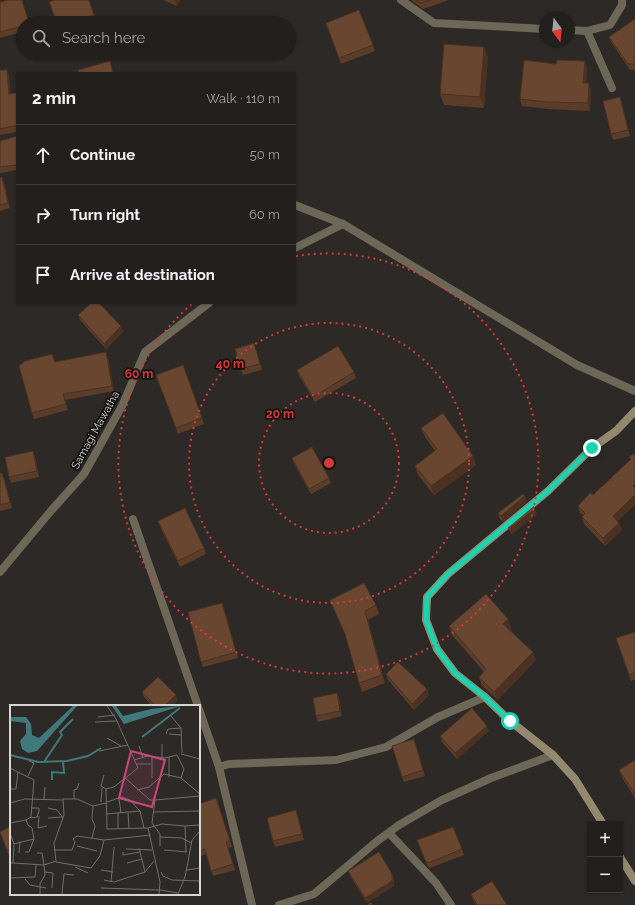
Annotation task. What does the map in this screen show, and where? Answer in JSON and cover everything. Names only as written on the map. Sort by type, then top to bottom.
[{"type":"street","points":[[401,0],[434,23],[539,29]]},
{"type":"street","points":[[575,30],[587,31],[610,24],[622,5],[622,0]]},
{"type":"street","points":[[587,31],[612,88]]},
{"type":"street","points":[[296,205],[343,224],[578,365],[635,391]]},
{"type":"street","points":[[296,248],[343,224]]},
{"type":"street","name":"Samagi Mawatha","points":[[0,572],[84,474],[122,406],[145,352],[208,304]]},
{"type":"street","points":[[601,821],[575,779],[553,755],[510,721],[485,697],[455,673],[437,649],[426,620],[427,597],[448,574],[548,491],[592,448],[616,430],[635,411]]},
{"type":"street","points":[[133,519],[198,705]]},
{"type":"street","points":[[219,767],[228,764],[336,760],[386,747],[438,717],[485,697]]},
{"type":"street","points":[[200,712],[219,767],[252,905]]},
{"type":"street","points":[[279,905],[314,894],[376,842],[442,800],[491,778],[553,755]]},
{"type":"street","points":[[389,833],[436,883],[451,905]]},
{"type":"street","points":[[623,862],[635,881]]},
{"type":"building","points":[[8,0],[22,0],[27,16],[16,16],[16,28],[0,32],[0,2]]},
{"type":"building","points":[[54,0],[89,0],[94,15],[54,16],[49,2]]},
{"type":"building","points":[[416,0],[430,0],[421,3]]},
{"type":"building","points":[[359,10],[373,45],[339,58],[326,23]]},
{"type":"building","points":[[635,19],[635,64],[628,64],[609,37]]},
{"type":"building","points":[[444,44],[484,47],[480,97],[440,94]]},
{"type":"building","points":[[524,60],[556,64],[557,60],[585,61],[583,83],[589,83],[588,103],[546,102],[520,99]]},
{"type":"building","points":[[110,61],[113,72],[79,72],[78,70]]},
{"type":"building","points":[[0,70],[7,70],[9,94],[16,93],[16,126],[0,129]]},
{"type":"building","points":[[620,97],[628,130],[611,134],[603,101]]},
{"type":"building","points":[[16,136],[16,165],[0,167],[0,141]]},
{"type":"building","points":[[2,177],[8,203],[0,205],[0,178]]},
{"type":"building","points":[[90,304],[100,304],[121,326],[104,344],[78,315]]},
{"type":"building","points":[[254,343],[260,364],[241,369],[235,349]]},
{"type":"building","points":[[338,346],[354,372],[313,397],[297,370]]},
{"type":"building","points":[[106,352],[112,386],[63,394],[66,404],[32,413],[19,366],[25,361],[52,354],[55,362]]},
{"type":"building","points":[[183,365],[202,418],[176,428],[156,375]]},
{"type":"building","points":[[443,413],[473,456],[431,486],[415,466],[437,449],[421,428]]},
{"type":"building","points":[[312,447],[329,478],[309,489],[292,458]]},
{"type":"building","points":[[33,451],[37,471],[9,477],[5,457]]},
{"type":"building","points":[[635,453],[635,484],[633,486],[635,488],[635,495],[613,516],[619,523],[603,538],[582,517],[585,513],[578,506],[590,493],[593,495],[631,459],[629,457]]},
{"type":"building","points":[[0,473],[2,473],[10,502],[0,505]]},
{"type":"building","points":[[523,494],[525,496],[501,516],[498,513]]},
{"type":"building","points":[[532,505],[535,509],[510,528],[507,525]]},
{"type":"building","points":[[185,508],[204,548],[178,561],[158,521]]},
{"type":"building","points":[[364,583],[376,605],[365,611],[382,675],[359,683],[345,634],[330,600]]},
{"type":"building","points":[[486,594],[508,619],[503,624],[533,652],[494,692],[479,677],[486,669],[449,626]]},
{"type":"building","points":[[222,603],[236,652],[201,662],[188,612]]},
{"type":"building","points":[[635,632],[635,673],[629,675],[616,638]]},
{"type":"building","points":[[398,662],[427,689],[412,704],[386,674]]},
{"type":"building","points":[[158,677],[176,695],[165,705],[155,705],[142,692]]},
{"type":"building","points":[[337,693],[340,711],[316,716],[313,698]]},
{"type":"building","points":[[472,708],[487,726],[455,753],[440,736]]},
{"type":"building","points":[[414,739],[423,770],[402,777],[392,746]]},
{"type":"building","points":[[635,760],[635,794],[619,770]]},
{"type":"building","points":[[216,798],[230,841],[226,842],[233,864],[211,871],[205,849],[200,851],[200,804]]},
{"type":"building","points":[[296,810],[302,834],[273,841],[267,818]]},
{"type":"building","points":[[10,827],[10,849],[7,850],[0,832]]},
{"type":"building","points":[[453,827],[462,849],[428,863],[425,860],[417,840]]},
{"type":"building","points":[[379,852],[392,874],[392,881],[365,898],[348,871]]},
{"type":"building","points":[[492,881],[507,905],[477,905],[471,894]]},
{"type":"route","points":[[510,721],[485,697],[455,673],[437,649],[426,620],[427,597],[448,574],[548,491],[592,448]]}]
